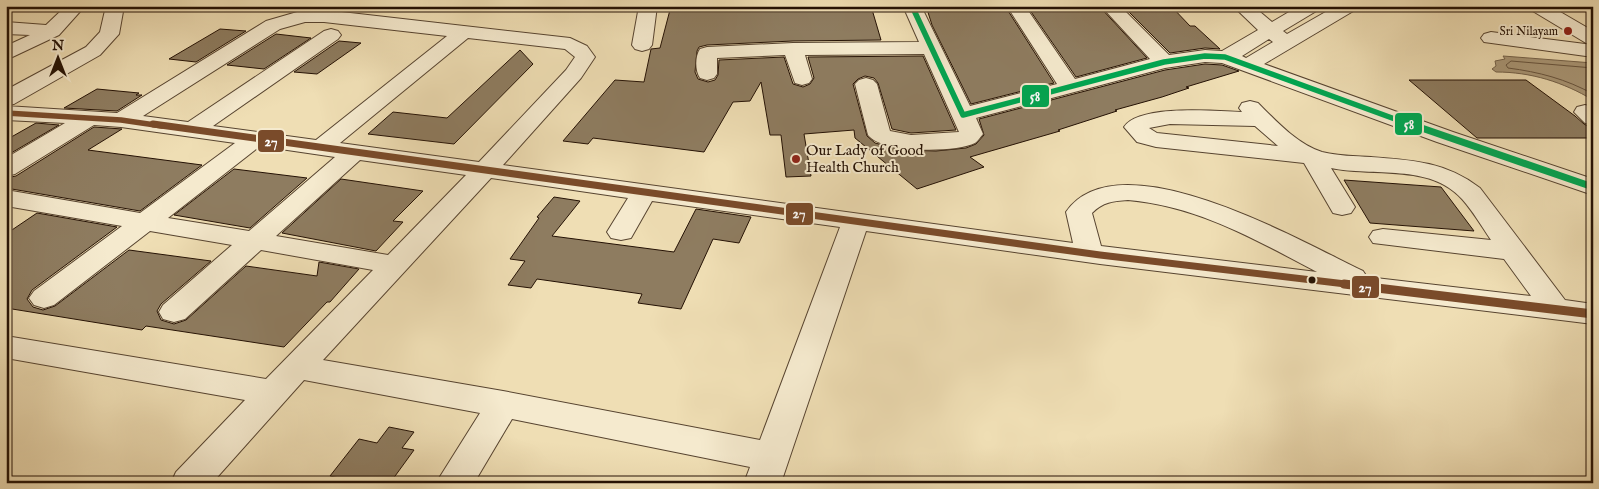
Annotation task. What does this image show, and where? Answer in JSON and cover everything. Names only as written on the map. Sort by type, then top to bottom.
[{"type":"street","points":[[6,54],[52,31],[66,20],[76,6]]},
{"type":"street","points":[[6,99],[94,51],[109,34],[115,6]]},
{"type":"street","points":[[642,45],[648,6]]},
{"type":"street","points":[[866,84],[880,135],[887,139],[904,142],[966,138],[970,134],[912,6]]},
{"type":"street","points":[[1016,6],[1070,87]]},
{"type":"street","points":[[1110,6],[1164,62]]},
{"type":"street","points":[[1242,6],[1286,43]]},
{"type":"street","points":[[1225,58],[1312,6]]},
{"type":"street","points":[[1247,66],[1349,6]]},
{"type":"street","points":[[1537,6],[1593,38]]},
{"type":"street","points":[[121,120],[273,25],[292,18],[324,16],[570,44],[580,50],[585,57],[574,74],[488,169],[272,392],[189,483]]},
{"type":"street","points":[[6,28],[52,31]]},
{"type":"street","points":[[321,147],[464,32]]},
{"type":"street","points":[[193,129],[331,35]]},
{"type":"street","points":[[1491,38],[1593,51]]},
{"type":"street","points":[[707,74],[707,53],[793,49],[932,48]]},
{"type":"street","points":[[793,49],[802,79]]},
{"type":"street","points":[[963,115],[1164,62],[1205,56],[1225,58],[1444,137],[1593,187]]},
{"type":"street","points":[[6,114],[121,120],[193,129],[1089,254],[1593,314]]},
{"type":"street","points":[[1342,207],[1312,156],[1279,134],[1256,114],[1170,117],[1138,124],[1135,128],[1145,137],[1156,140],[1312,156],[1335,162],[1436,171],[1460,182],[1471,193],[1555,309]]},
{"type":"street","points":[[6,169],[90,118]]},
{"type":"street","points":[[44,298],[256,138]]},
{"type":"street","points":[[174,312],[356,151]]},
{"type":"street","points":[[621,232],[645,191]]},
{"type":"street","points":[[1089,254],[1079,212],[1084,203],[1096,197],[1120,192],[1162,195],[1230,217],[1371,287]]},
{"type":"street","points":[[6,198],[395,265]]},
{"type":"street","points":[[296,367],[503,404],[767,470],[856,220]]},
{"type":"street","points":[[1383,237],[1513,251]]},
{"type":"street","points":[[6,347],[272,392]]},
{"type":"street","points":[[454,483],[503,404]]},
{"type":"water","points":[[1503,56],[1593,63],[1593,100],[1570,88],[1546,79],[1509,72],[1496,72],[1492,69],[1496,66],[1495,61],[1505,59]]},
{"type":"building","points":[[671,6],[871,6],[881,40],[793,41],[707,45],[699,47],[697,51],[695,72],[698,79],[708,82],[715,80],[718,75],[719,60],[784,57],[793,84],[803,87],[810,84],[814,78],[808,57],[923,56],[956,130],[911,133],[892,129],[878,83],[874,78],[865,76],[853,84],[867,136],[875,143],[902,150],[936,151],[966,148],[976,144],[984,135],[979,119],[1165,70],[1205,64],[1222,65],[1239,71],[1186,87],[1189,88],[1162,97],[1115,110],[1117,111],[1058,130],[1060,131],[970,157],[984,167],[917,189],[855,138],[854,130],[804,134],[811,176],[786,177],[781,135],[770,135],[761,82],[750,101],[733,102],[704,152],[593,138],[588,144],[563,141],[615,80],[644,82],[651,49],[660,48]]},
{"type":"building","points":[[926,6],[1005,6],[1054,83],[971,104],[932,25]]},
{"type":"building","points":[[1027,6],[1099,6],[1147,58],[1076,77]]},
{"type":"building","points":[[1123,6],[1171,6],[1190,26],[1195,26],[1220,49],[1205,48],[1170,53]]},
{"type":"building","points":[[220,29],[246,31],[196,62],[169,59]]},
{"type":"building","points":[[276,34],[311,38],[264,69],[227,65]]},
{"type":"building","points":[[339,41],[361,43],[317,74],[294,72]]},
{"type":"building","points":[[520,50],[533,64],[454,144],[368,134],[393,112],[447,118]]},
{"type":"building","points":[[1409,80],[1526,80],[1593,129],[1593,138],[1477,138]]},
{"type":"building","points":[[97,89],[139,93],[136,95],[142,95],[117,111],[64,108]]},
{"type":"building","points":[[36,123],[59,125],[6,156],[6,140]]},
{"type":"building","points":[[94,127],[122,129],[88,150],[202,165],[140,211],[6,188],[6,178],[16,176]]},
{"type":"building","points":[[234,169],[307,178],[250,228],[174,215]]},
{"type":"building","points":[[341,179],[423,191],[393,221],[403,222],[376,251],[282,233]]},
{"type":"building","points":[[1344,180],[1441,187],[1474,231],[1370,223]]},
{"type":"building","points":[[554,197],[580,201],[552,236],[674,252],[696,209],[751,217],[739,243],[713,239],[681,309],[638,303],[642,294],[537,279],[531,288],[508,285],[525,261],[510,259],[539,218],[537,217]]},
{"type":"building","points":[[37,213],[117,227],[32,290],[27,299],[33,307],[43,310],[55,306],[129,250],[211,261],[161,304],[157,311],[161,320],[174,324],[186,320],[246,266],[317,276],[319,262],[359,269],[330,302],[327,302],[284,347],[146,326],[142,330],[6,308],[6,234]]},
{"type":"building","points":[[389,427],[414,432],[402,448],[414,450],[390,483],[362,483],[330,476],[359,439],[377,443]]},
{"type":"transit line","name":"58","points":[[912,6],[963,115],[1164,62],[1205,56],[1225,57],[1445,137],[1593,187]]},
{"type":"transit line","name":"27","points":[[6,113],[121,120],[1100,255],[1593,314]]},
{"type":"place","name":"Sri Nilayam","points":[[1568,31]]},
{"type":"place","name":"Our Lady of Good Health Church","points":[[796,159]]}]
